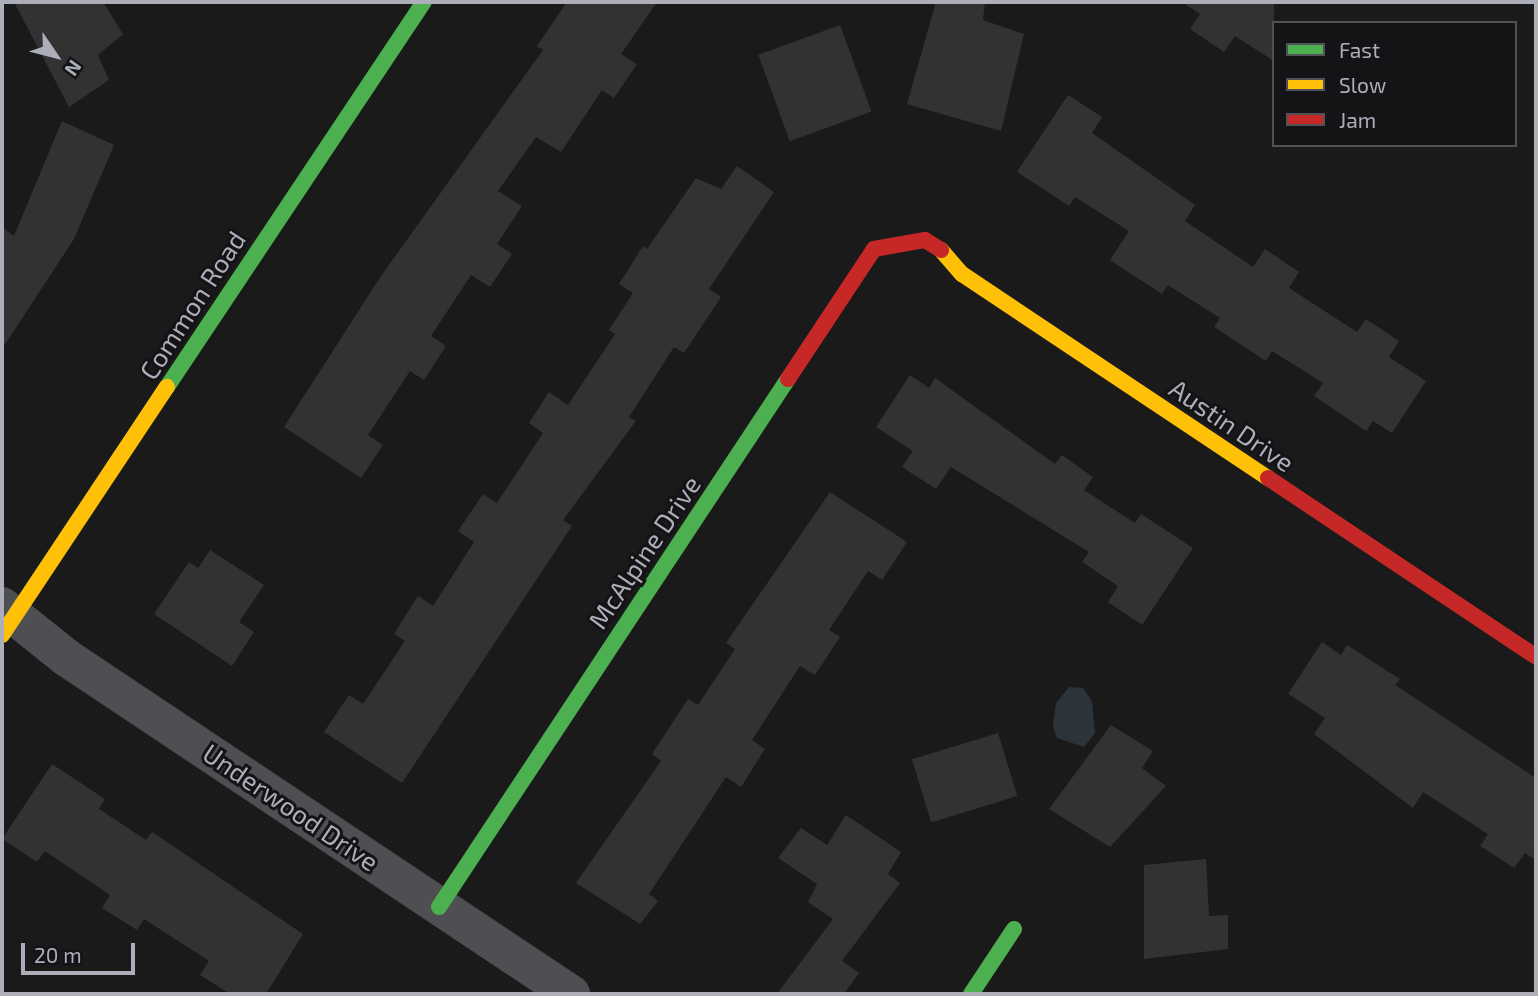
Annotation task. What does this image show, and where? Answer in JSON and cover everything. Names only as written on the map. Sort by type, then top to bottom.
[{"type":"street","name":"Common Road","points":[[6,619],[424,2]]},
{"type":"street","name":"Austin Drive","points":[[903,242],[925,240],[943,251],[962,274],[1536,657]]},
{"type":"street","name":"McAlpine Drive","points":[[439,907],[874,249],[903,242]]},
{"type":"street","name":"Underwood Drive","points":[[6,619],[571,994]]},
{"type":"street","points":[[971,994],[1014,929]]},
{"type":"shaded area","points":[[1069,687],[1083,688],[1092,701],[1095,733],[1084,747],[1057,738],[1053,726],[1056,703]]},
{"type":"building","points":[[14,2],[103,2],[123,34],[98,55],[109,80],[69,107]]},
{"type":"building","points":[[567,2],[657,2],[621,54],[637,64],[614,98],[602,90],[561,152],[536,137],[498,191],[522,206],[497,244],[512,254],[490,287],[471,275],[431,336],[446,346],[424,380],[410,371],[368,435],[383,445],[361,478],[284,427],[381,276],[543,50],[537,46]]},
{"type":"building","points":[[936,2],[985,2],[983,20],[1024,34],[1001,131],[907,104]]},
{"type":"building","points":[[1182,2],[1274,2],[1272,60],[1235,36],[1224,52],[1190,29],[1200,14]]},
{"type":"building","points":[[840,25],[871,111],[790,141],[758,55]]},
{"type":"building","points":[[1068,95],[1102,117],[1092,133],[1195,205],[1185,221],[1253,267],[1265,249],[1299,272],[1289,288],[1357,332],[1366,319],[1399,341],[1389,357],[1426,381],[1392,433],[1373,421],[1366,431],[1314,396],[1323,383],[1272,351],[1266,361],[1214,327],[1220,318],[1168,285],[1162,294],[1110,260],[1129,231],[1075,197],[1069,206],[1017,172]]},
{"type":"building","points":[[62,121],[114,145],[74,239],[2,349],[2,227],[14,236]]},
{"type":"building","points":[[737,166],[774,192],[709,289],[721,297],[684,353],[674,347],[629,417],[636,421],[563,520],[572,526],[402,783],[324,732],[349,695],[363,704],[405,641],[394,634],[418,596],[433,606],[474,542],[458,531],[483,494],[497,503],[543,433],[529,423],[549,392],[568,405],[615,334],[609,330],[633,293],[619,284],[643,246],[647,249],[696,178],[721,189]]},
{"type":"building","points":[[910,375],[929,388],[935,378],[1055,464],[1062,455],[1093,477],[1084,490],[1135,523],[1141,514],[1193,548],[1142,625],[1108,602],[1118,586],[1082,562],[1089,552],[951,467],[936,489],[902,467],[913,451],[876,427]]},
{"type":"building","points":[[830,492],[907,542],[882,580],[868,571],[829,630],[840,637],[815,675],[800,666],[752,740],[765,749],[741,787],[726,777],[649,894],[658,901],[640,924],[576,883],[661,761],[652,754],[688,699],[698,705],[735,649],[726,643]]},
{"type":"building","points":[[210,550],[264,585],[239,622],[254,632],[232,666],[154,614],[189,562],[198,568]]},
{"type":"building","points":[[1322,642],[1341,655],[1347,645],[1400,679],[1395,685],[1536,778],[1536,860],[1525,853],[1514,868],[1480,846],[1488,834],[1423,792],[1413,808],[1314,734],[1325,718],[1288,694]]},
{"type":"building","points":[[1111,725],[1153,751],[1142,768],[1166,786],[1110,847],[1049,809]]},
{"type":"building","points":[[998,733],[1017,796],[931,822],[912,759]]},
{"type":"building","points":[[52,764],[105,799],[99,809],[146,840],[152,832],[303,934],[266,994],[230,994],[200,975],[209,961],[144,919],[137,930],[102,908],[110,895],[45,851],[37,862],[2,839]]},
{"type":"building","points":[[846,815],[901,852],[888,874],[900,883],[842,961],[859,973],[844,994],[777,994],[833,919],[808,902],[817,884],[778,858],[801,828],[827,845]]},
{"type":"building","points":[[1206,859],[1209,916],[1228,915],[1228,949],[1144,959],[1144,865]]},
{"type":"traffic: fast","points":[[167,387],[424,2]]},
{"type":"traffic: fast","points":[[439,907],[788,379]]},
{"type":"traffic: fast","points":[[971,994],[1014,929]]},
{"type":"traffic: slow","points":[[941,250],[962,274],[1268,478]]},
{"type":"traffic: slow","points":[[2,635],[167,387]]},
{"type":"traffic: jam","points":[[788,379],[874,249],[925,240],[941,250]]},
{"type":"traffic: jam","points":[[1268,478],[1536,657]]}]
